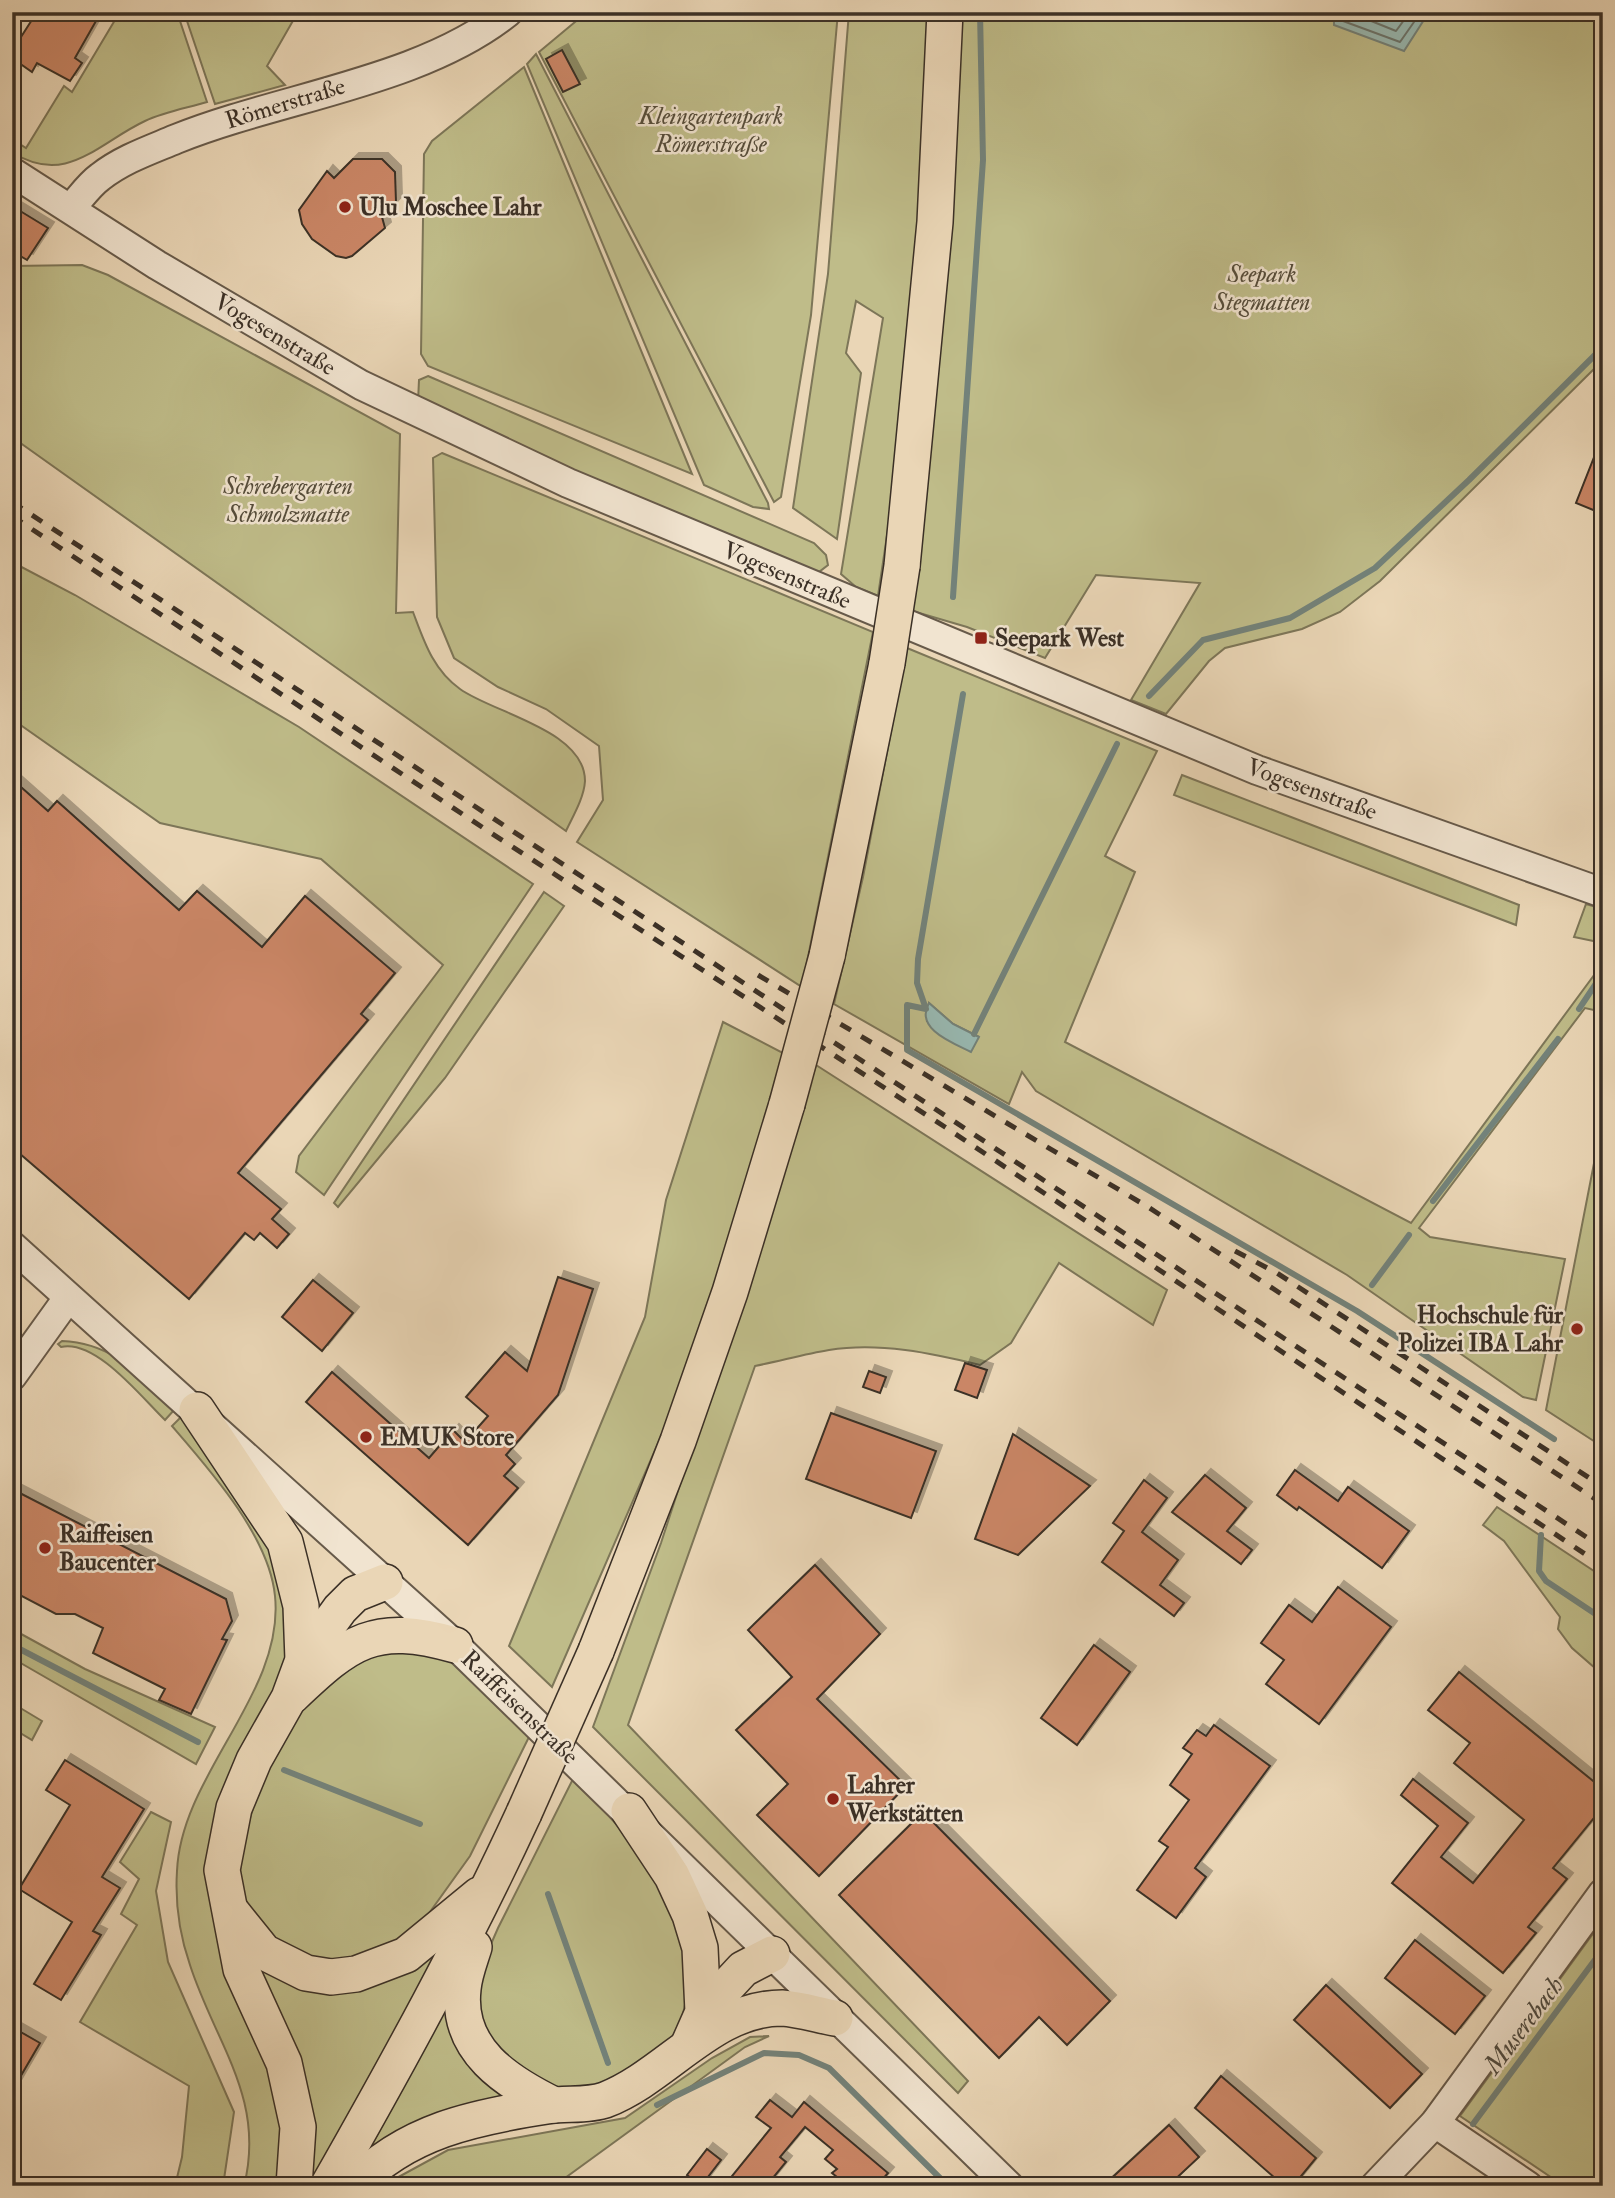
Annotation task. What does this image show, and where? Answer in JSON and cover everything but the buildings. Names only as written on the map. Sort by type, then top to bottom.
[{"type":"main road","points":[[328,2186],[405,2051],[490,1886],[596,1651],[708,1354],[788,1104],[827,956],[887,663],[902,566],[935,222],[945,12]]},
{"type":"main road","points":[[197,1410],[285,1542],[301,1606],[318,1658]]},
{"type":"main road","points":[[293,2186],[298,2127],[284,2063],[241,1969],[222,1870],[234,1808],[254,1760],[289,1698],[318,1658],[367,1618],[386,1582]]},
{"type":"main road","points":[[318,1658],[368,1638],[394,1634],[455,1645]]},
{"type":"main road","points":[[629,1811],[671,1876],[690,1915],[717,2016]]},
{"type":"main road","points":[[227,1906],[264,1952],[306,1973],[331,1977],[356,1974],[406,1955],[490,1886]]},
{"type":"main road","points":[[490,1886],[463,1990],[464,2017],[470,2038],[499,2073],[520,2088],[554,2105]]},
{"type":"main road","points":[[354,2186],[366,2173],[417,2138],[493,2114],[602,2101],[641,2083],[688,2046],[717,2016],[743,1969],[772,1954]]},
{"type":"main road","points":[[717,2016],[782,2008],[835,2018]]},
{"type":"street","name":"Römerstraße","points":[[71,208],[100,177],[126,160],[218,123],[409,66],[487,27],[508,12]]},
{"type":"street","name":"Vogesenstraße","points":[[12,172],[157,265],[361,385],[568,483],[1257,770],[1603,893]]},
{"type":"street","name":"Raiffeisenstraße","points":[[12,1246],[455,1645],[629,1811],[835,2018],[1009,2186]]},
{"type":"street","points":[[12,1376],[68,1298]]},
{"type":"street","points":[[1375,2186],[1434,2123],[1603,1893]]},
{"type":"street","points":[[1434,2123],[1528,2186]]},
{"type":"green space","points":[[104,12],[177,12],[207,102],[145,121],[97,150],[65,163],[49,165],[31,162],[12,152],[12,139],[26,148],[64,86],[72,92],[115,20]]},
{"type":"green space","points":[[184,12],[298,12],[267,66],[285,85],[215,104]]},
{"type":"green space","name":"Kleingartenpark Römerstraße","points":[[587,12],[838,12],[811,315],[781,497],[774,502],[539,52]]},
{"type":"green space","points":[[849,12],[932,12],[907,401],[878,596],[856,587],[841,574],[883,318],[856,301],[846,353],[861,373],[837,539],[793,508],[828,274]]},
{"type":"green space","name":"Seepark Stegmatten","points":[[956,12],[1603,12],[1603,360],[1380,581],[1340,612],[1302,629],[1225,648],[1209,661],[1166,714],[1131,700],[1200,583],[1096,575],[1045,658],[967,627],[909,610]]},
{"type":"green space","points":[[536,54],[769,509],[753,507],[704,485],[527,64]]},
{"type":"green space","points":[[524,67],[692,474],[428,366],[421,354],[424,154],[432,141]]},
{"type":"green space","name":"Schrebergarten Schmolzmatte","points":[[82,265],[108,275],[400,434],[396,613],[413,612],[436,664],[460,689],[535,725],[570,748],[581,763],[585,781],[566,831],[12,437],[12,266]]},
{"type":"green space","points":[[428,376],[814,543],[826,555],[828,565],[815,575],[572,474],[418,402],[419,380]]},
{"type":"green space","points":[[442,453],[873,632],[802,987],[577,842],[603,800],[599,746],[546,709],[498,687],[454,658],[437,617],[433,458]]},
{"type":"green space","points":[[12,562],[75,595],[299,727],[533,884],[324,1195],[296,1172],[299,1156],[443,965],[321,859],[160,823],[12,719]]},
{"type":"green space","points":[[907,648],[1157,751],[1105,856],[1135,872],[1065,1042],[1411,1223],[1603,963],[1603,1012],[1585,1008],[1419,1228],[1430,1237],[1565,1259],[1536,1400],[1523,1397],[1347,1275],[1036,1091],[1022,1072],[1009,1104],[834,1004],[863,877]],"holes":[[[929,1003],[953,1024],[979,1037],[927,1021]]]},
{"type":"green space","points":[[1182,775],[1519,905],[1516,925],[1174,795]]},
{"type":"green space","points":[[544,892],[564,906],[445,1078],[338,1207],[334,1203]]},
{"type":"green space","points":[[1586,904],[1603,909],[1603,943],[1574,937]]},
{"type":"green space","points":[[723,1022],[783,1053],[761,1150],[679,1395],[552,1687],[509,1646],[645,1317],[666,1200]]},
{"type":"green space","points":[[816,1065],[1167,1290],[1153,1325],[1059,1263],[1011,1343],[980,1365],[924,1353],[867,1347],[829,1350],[755,1366],[628,1725],[968,2081],[958,2093],[593,1727],[661,1543]]},
{"type":"green space","name":"Hochschule für Polizei IBA Lahr","points":[[1603,1117],[1603,1447],[1546,1410]]},
{"type":"green space","points":[[62,1341],[80,1343],[111,1354],[137,1373],[175,1409],[165,1420],[118,1372],[89,1352],[75,1347],[61,1347],[58,1344]]},
{"type":"green space","points":[[182,1416],[251,1501],[291,1602],[285,1666],[209,1891],[227,1974],[262,2047],[286,2128],[279,2186],[244,2186],[249,2154],[243,2098],[235,2072],[186,1954],[177,1895],[177,1871],[183,1835],[195,1801],[249,1700],[264,1666],[274,1632],[275,1596],[262,1550],[250,1527],[220,1483],[172,1426]]},
{"type":"green space","points":[[1497,1507],[1603,1577],[1603,1675],[1572,1648],[1558,1629],[1560,1617],[1504,1541],[1483,1525]]},
{"type":"green space","points":[[12,1629],[85,1669],[215,1727],[196,1764],[12,1658]]},
{"type":"green space","points":[[421,1647],[455,1664],[530,1735],[470,1856],[427,1916],[395,1947],[347,1964],[290,1958],[251,1917],[241,1889],[241,1863],[246,1833],[267,1772],[295,1720],[309,1702],[364,1650]]},
{"type":"green space","points":[[12,1703],[42,1721],[32,1740],[12,1728]]},
{"type":"green space","points":[[575,1775],[626,1836],[683,1922],[691,1975],[681,2024],[664,2054],[635,2074],[577,2090],[534,2084],[501,2065],[473,2002],[477,1976],[498,1928]]},
{"type":"green space","points":[[151,1812],[171,1822],[156,1891],[168,1962],[234,2112],[223,2186],[175,2186],[182,2157],[189,2086],[80,2022],[137,1925],[121,1914],[139,1879],[120,1862]]},
{"type":"green space","points":[[1603,1920],[1603,2186],[1564,2186],[1460,2116]]},
{"type":"green space","points":[[451,1937],[312,2186],[246,1948],[319,1984]]},
{"type":"green space","points":[[449,2002],[524,2098],[364,2159]]},
{"type":"green space","points":[[769,2036],[745,2047],[554,2186],[382,2186],[448,2150],[625,2118],[712,2058],[750,2037]]},
{"type":"water","points":[[1334,12],[1429,12],[1404,51],[1334,25]]},
{"type":"water","points":[[929,1003],[953,1024],[979,1037],[971,1052],[931,1028],[926,1012]]},
{"type":"waterway","points":[[953,597],[983,160],[980,12]]},
{"type":"waterway","points":[[1149,696],[1203,640],[1290,618],[1375,568],[1469,480],[1603,347]]},
{"type":"waterway","points":[[963,694],[918,959],[917,983],[926,1009],[907,1005],[907,1050],[1357,1311],[1554,1439]]},
{"type":"waterway","points":[[974,1034],[1117,744]]},
{"type":"waterway","points":[[1579,1009],[1603,973]]},
{"type":"waterway","points":[[1433,1201],[1558,1039]]},
{"type":"waterway","points":[[1372,1285],[1409,1235]]},
{"type":"waterway","name":"Muserebach","points":[[1541,1535],[1539,1571],[1546,1581],[1603,1619]]},
{"type":"waterway","points":[[12,1645],[198,1742]]},
{"type":"waterway","points":[[284,1770],[420,1824]]},
{"type":"waterway","points":[[548,1894],[608,2063]]},
{"type":"waterway","name":"Muserebach","points":[[1473,2124],[1603,1949]]},
{"type":"waterway","points":[[657,2105],[764,2053],[799,2055],[829,2068],[948,2186]]},
{"type":"railway","points":[[12,502],[1603,1548]]},
{"type":"railway","points":[[12,516],[491,833],[945,1127],[1603,1566]]},
{"type":"railway","points":[[758,975],[1148,1207],[1603,1504]]},
{"type":"railway","points":[[1235,1251],[1277,1273],[1603,1487]]},
{"type":"place","name":"Ulu Moschee Lahr","points":[[345,207]]},
{"type":"place","name":"Seepark West","points":[[981,638]]},
{"type":"place","name":"Hochschule für Polizei IBA Lahr","points":[[1577,1329]]},
{"type":"place","name":"EMUK Store","points":[[366,1437]]},
{"type":"place","name":"Raiffeisen Baucenter","points":[[45,1548]]},
{"type":"place","name":"Lahrer Werkstätten","points":[[833,1799]]}]
